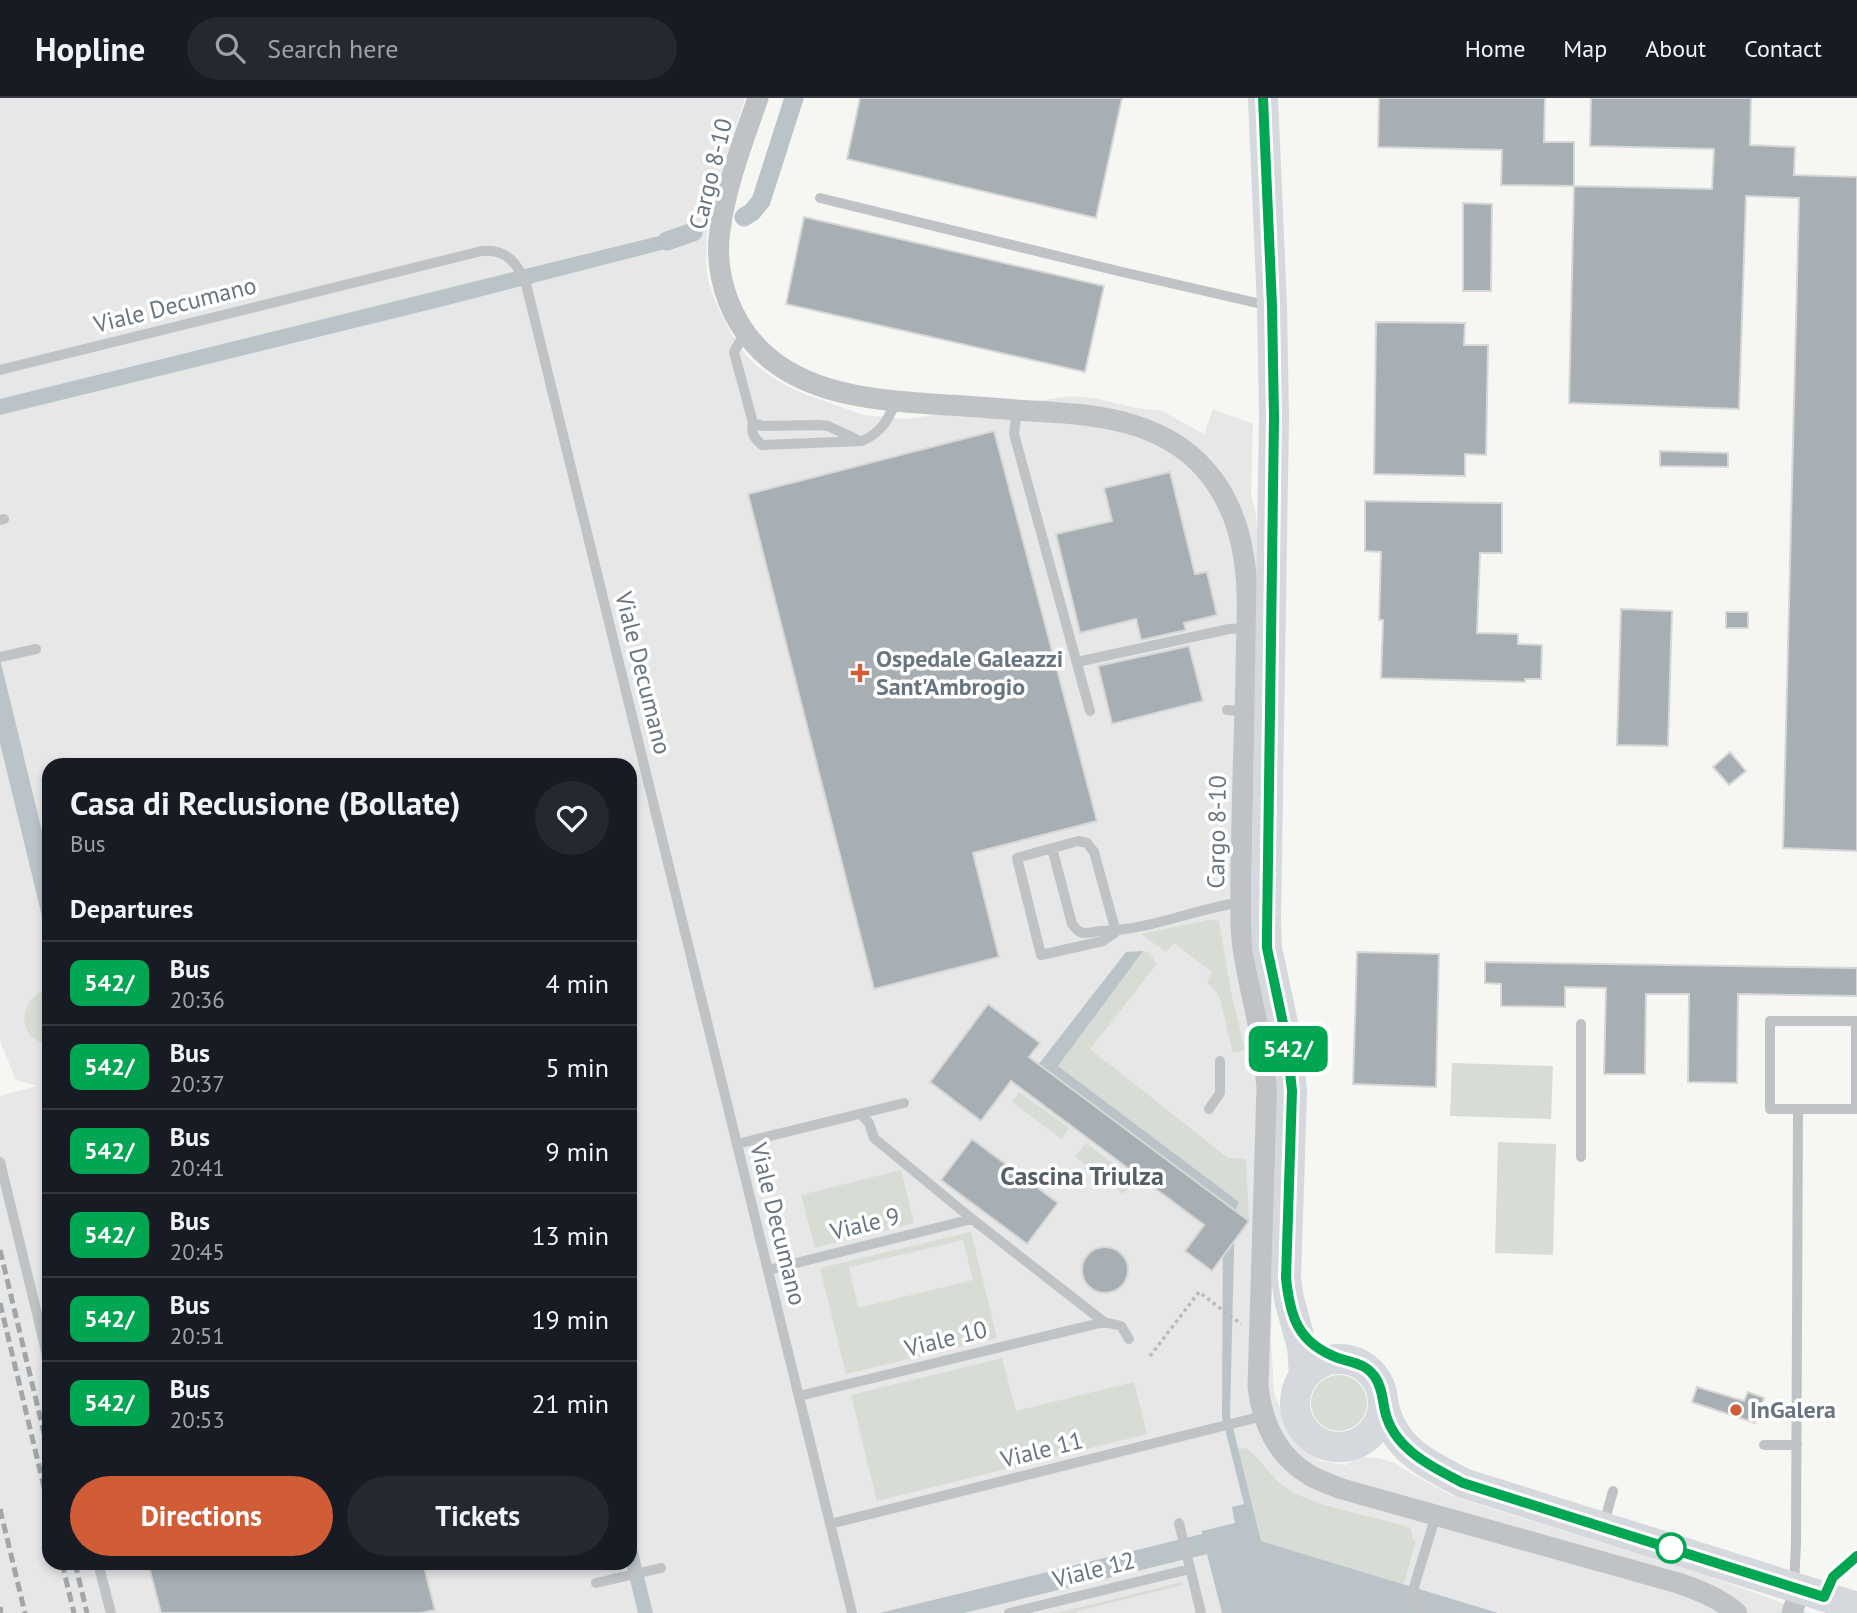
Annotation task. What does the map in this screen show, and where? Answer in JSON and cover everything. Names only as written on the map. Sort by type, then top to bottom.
[{"type":"street","name":"Cargo 8-10","points":[[758,98],[731,180],[719,233],[722,279],[728,302],[745,332],[771,360],[793,375],[814,384],[835,391],[896,402],[1052,411],[1126,423],[1160,434],[1183,448],[1213,480],[1229,504],[1245,561],[1247,628],[1236,710],[1243,948],[1264,1056],[1267,1087],[1258,1387],[1263,1416],[1278,1446],[1293,1463],[1313,1477],[1342,1489],[1678,1583],[1702,1591],[1737,1613]]},
{"type":"street","points":[[1264,98],[1274,417],[1266,919],[1267,948],[1287,1042],[1292,1091],[1286,1278],[1302,1347],[1304,1374]]},
{"type":"street","points":[[1296,1325],[1311,1343],[1365,1367],[1381,1389],[1387,1419],[1395,1433],[1417,1457]]},
{"type":"street","points":[[1340,1358],[1326,1360],[1304,1374],[1294,1403],[1296,1418],[1303,1431],[1315,1441],[1329,1447],[1344,1448],[1359,1443],[1377,1426],[1383,1402]]},
{"type":"street","points":[[1359,1443],[1417,1457],[1463,1483],[1793,1601],[1824,1597],[1857,1607]]},
{"type":"lane","points":[[821,198],[1272,306]]},
{"type":"lane","name":"Viale Decumano","points":[[0,370],[482,251],[490,250],[506,255],[520,271],[526,285],[852,1613]]},
{"type":"lane","points":[[745,332],[734,352],[753,423],[751,430],[762,445],[862,441],[883,428],[896,402]]},
{"type":"lane","points":[[1017,410],[1014,434],[1090,711]]},
{"type":"lane","points":[[753,423],[763,426],[828,426],[862,441]]},
{"type":"lane","points":[[1077,662],[1229,629],[1247,628]]},
{"type":"lane","points":[[0,657],[36,649]]},
{"type":"lane","points":[[1081,841],[1087,843],[1096,856],[1116,932],[1102,941],[1041,955],[1017,858],[1081,841]]},
{"type":"lane","points":[[1052,848],[1072,924],[1084,933],[1116,932],[1242,902]]},
{"type":"lane","points":[[1770,1021],[1856,1021],[1856,1109],[1798,1109],[1770,1109],[1770,1021]]},
{"type":"lane","points":[[1581,1024],[1581,1157]]},
{"type":"lane","points":[[1209,1109],[1220,1093],[1220,1060]]},
{"type":"lane","points":[[737,1144],[904,1103]]},
{"type":"lane","points":[[1793,1601],[1797,1445],[1798,1109]]},
{"type":"lane","points":[[861,1114],[869,1123],[874,1139],[1104,1322],[1121,1326],[1129,1339]]},
{"type":"lane","points":[[0,1162],[42,1334]]},
{"type":"lane","name":"Viale 9","points":[[768,1270],[972,1219]]},
{"type":"lane","name":"Viale 10","points":[[799,1396],[1104,1322]]},
{"type":"lane","name":"Viale 11","points":[[830,1524],[1263,1416]]},
{"type":"lane","points":[[1764,1445],[1797,1445]]},
{"type":"lane","points":[[1606,1516],[1613,1491]]},
{"type":"lane","points":[[1420,1613],[1414,1587],[1436,1516]]},
{"type":"lane","points":[[1179,1522],[1201,1613]]},
{"type":"lane","points":[[1824,1597],[1833,1577],[1857,1556]]},
{"type":"lane","points":[[596,1583],[661,1567]]},
{"type":"lane","name":"Viale 12","points":[[1009,1613],[1190,1569]]},
{"type":"lane","points":[[100,1570],[111,1613]]},
{"type":"path","points":[[1150,1356],[1199,1292],[1241,1324]]},
{"type":"shaded area","points":[[0,98],[745,98],[711,204],[706,264],[715,301],[730,332],[745,354],[778,381],[797,391],[863,415],[906,419],[1071,396],[1162,411],[1204,434],[1213,409],[1253,424],[1251,494],[1256,515],[1260,588],[1250,929],[1276,1090],[1271,1339],[1274,1392],[1289,1432],[1302,1449],[1320,1461],[1346,1465],[1359,1457],[1379,1458],[1395,1463],[1449,1494],[1709,1576],[1809,1613],[0,1613],[0,1096],[37,1086],[16,1080],[0,1041]]},
{"type":"shaded area","points":[[659,236],[660,242],[667,241],[669,248],[0,415],[0,399]]},
{"type":"shaded area","points":[[0,659],[42,831],[42,916],[0,743]]},
{"type":"shaded area","points":[[1208,920],[1219,921],[1231,992],[1245,1050],[1233,1053],[1219,995],[1207,982],[1212,972],[1174,943],[1166,952],[1141,934]]},
{"type":"shaded area","points":[[1143,951],[1149,953],[1157,964],[1090,1049],[1228,1158],[1246,1159],[1249,1221],[1235,1211],[1238,1202],[1058,1066]]},
{"type":"shaded area","points":[[1143,951],[1058,1066],[1239,1202],[1235,1211],[1230,1416],[1261,1541],[1498,1613],[1222,1613],[1207,1554],[964,1613],[880,1613],[1202,1534],[1202,1531],[1235,1523],[1232,1507],[1244,1504],[1222,1417],[1223,1204],[1038,1065],[1126,952]]},
{"type":"shaded area","points":[[42,992],[42,1042],[30,1035],[24,1018],[31,1000]]},
{"type":"shaded area","points":[[1452,1063],[1553,1066],[1551,1119],[1450,1116]]},
{"type":"shaded area","points":[[1019,1092],[1069,1128],[1062,1139],[1012,1102]]},
{"type":"shaded area","points":[[1498,1142],[1556,1144],[1553,1255],[1495,1253]]},
{"type":"shaded area","points":[[1086,1143],[1135,1180],[1123,1194],[1075,1157]]},
{"type":"shaded area","points":[[901,1170],[914,1223],[815,1248],[801,1195]]},
{"type":"shaded area","points":[[971,1232],[997,1338],[846,1374],[820,1268]],"holes":[[[963,1240],[973,1280],[858,1308],[849,1267]]]},
{"type":"shaded area","points":[[1002,1358],[1016,1411],[1134,1382],[1147,1434],[877,1501],[851,1395]]},
{"type":"shaded area","points":[[1334,1375],[1344,1375],[1359,1383],[1365,1392],[1365,1414],[1359,1423],[1344,1431],[1334,1431],[1316,1419],[1311,1408],[1311,1398],[1323,1380]]},
{"type":"shaded area","points":[[1244,1448],[1253,1454],[1277,1481],[1295,1493],[1326,1505],[1410,1528],[1412,1539],[1416,1540],[1404,1584],[1261,1541],[1238,1449]]},
{"type":"shaded area","points":[[637,1548],[653,1613],[638,1613],[628,1570],[637,1570]]},
{"type":"shaded area","points":[[1182,1582],[1183,1585],[1077,1613],[1057,1613]]},
{"type":"building","points":[[860,98],[1122,98],[1096,218],[847,159]]},
{"type":"building","points":[[1379,98],[1545,98],[1544,142],[1574,142],[1574,186],[1501,185],[1502,150],[1378,147]]},
{"type":"building","points":[[1591,98],[1751,98],[1750,145],[1795,147],[1794,175],[1857,177],[1857,851],[1783,848],[1799,198],[1746,196],[1739,409],[1569,403],[1574,186],[1712,189],[1714,149],[1590,146]]},
{"type":"building","points":[[1463,203],[1492,204],[1491,291],[1463,291]]},
{"type":"building","points":[[804,217],[1104,286],[1085,372],[786,304]]},
{"type":"building","points":[[1376,322],[1465,323],[1464,345],[1488,345],[1486,455],[1465,454],[1465,476],[1374,474]]},
{"type":"building","points":[[994,431],[1097,821],[973,853],[999,957],[874,989],[748,494]]},
{"type":"building","points":[[1660,451],[1728,453],[1728,467],[1660,466]]},
{"type":"building","points":[[1170,472],[1195,574],[1207,572],[1217,615],[1184,623],[1186,630],[1141,640],[1136,619],[1080,633],[1056,534],[1112,521],[1104,488]]},
{"type":"building","points":[[1365,501],[1502,503],[1502,553],[1480,553],[1477,633],[1518,634],[1518,644],[1542,645],[1541,679],[1525,679],[1525,682],[1381,678],[1381,552],[1365,551]]},
{"type":"building","points":[[1621,609],[1672,611],[1668,746],[1617,745]]},
{"type":"building","points":[[1726,612],[1748,612],[1748,628],[1726,628]]},
{"type":"building","points":[[1189,646],[1203,701],[1112,724],[1098,666]]},
{"type":"building","points":[[1730,752],[1746,771],[1729,785],[1713,767]]},
{"type":"building","points":[[1357,952],[1439,954],[1436,1087],[1353,1084]]},
{"type":"building","points":[[1485,962],[1857,968],[1857,996],[1738,994],[1737,1083],[1688,1082],[1689,994],[1646,994],[1645,1074],[1604,1074],[1606,988],[1565,987],[1565,1007],[1501,1006],[1501,984],[1485,983]]},
{"type":"building","points":[[988,1004],[1040,1043],[1029,1057],[1249,1221],[1212,1271],[1185,1251],[1204,1225],[1011,1081],[981,1121],[930,1082]]},
{"type":"building","points":[[972,1139],[1058,1203],[1027,1244],[941,1180]]},
{"type":"building","points":[[1105,1247],[1121,1254],[1128,1270],[1121,1286],[1105,1293],[1089,1286],[1082,1270],[1089,1254]]},
{"type":"building","points":[[1697,1387],[1744,1401],[1748,1392],[1764,1398],[1755,1423],[1692,1402]]},
{"type":"building","points":[[150,1570],[425,1570],[435,1610],[421,1613],[161,1613]]},
{"type":"waterway","points":[[744,217],[761,201],[794,98]]},
{"type":"waterway","points":[[667,241],[693,232]]},
{"type":"railway","points":[[0,1250],[42,1425]]},
{"type":"railway","points":[[0,1303],[42,1479]]},
{"type":"railway","points":[[0,1509],[25,1613]]},
{"type":"railway","points":[[64,1570],[74,1613]]},
{"type":"railway","points":[[77,1570],[87,1613]]},
{"type":"railway","points":[[0,1607],[1,1613]]},
{"type":"bus line","name":"542/","points":[[1263,98],[1274,417],[1267,948],[1287,1042],[1292,1091],[1286,1278],[1296,1325],[1311,1343],[1322,1350],[1365,1367],[1381,1389],[1387,1419],[1404,1444],[1417,1457],[1463,1483],[1824,1597],[1833,1577],[1857,1556]]},
{"type":"place","name":"Ospedale Galeazzi Sant'Ambrogio","points":[[860,673]]},
{"type":"place","name":"InGalera","points":[[1736,1410]]},
{"type":"district","name":"Cascina Triulza","points":[[1082,1176]]}]
